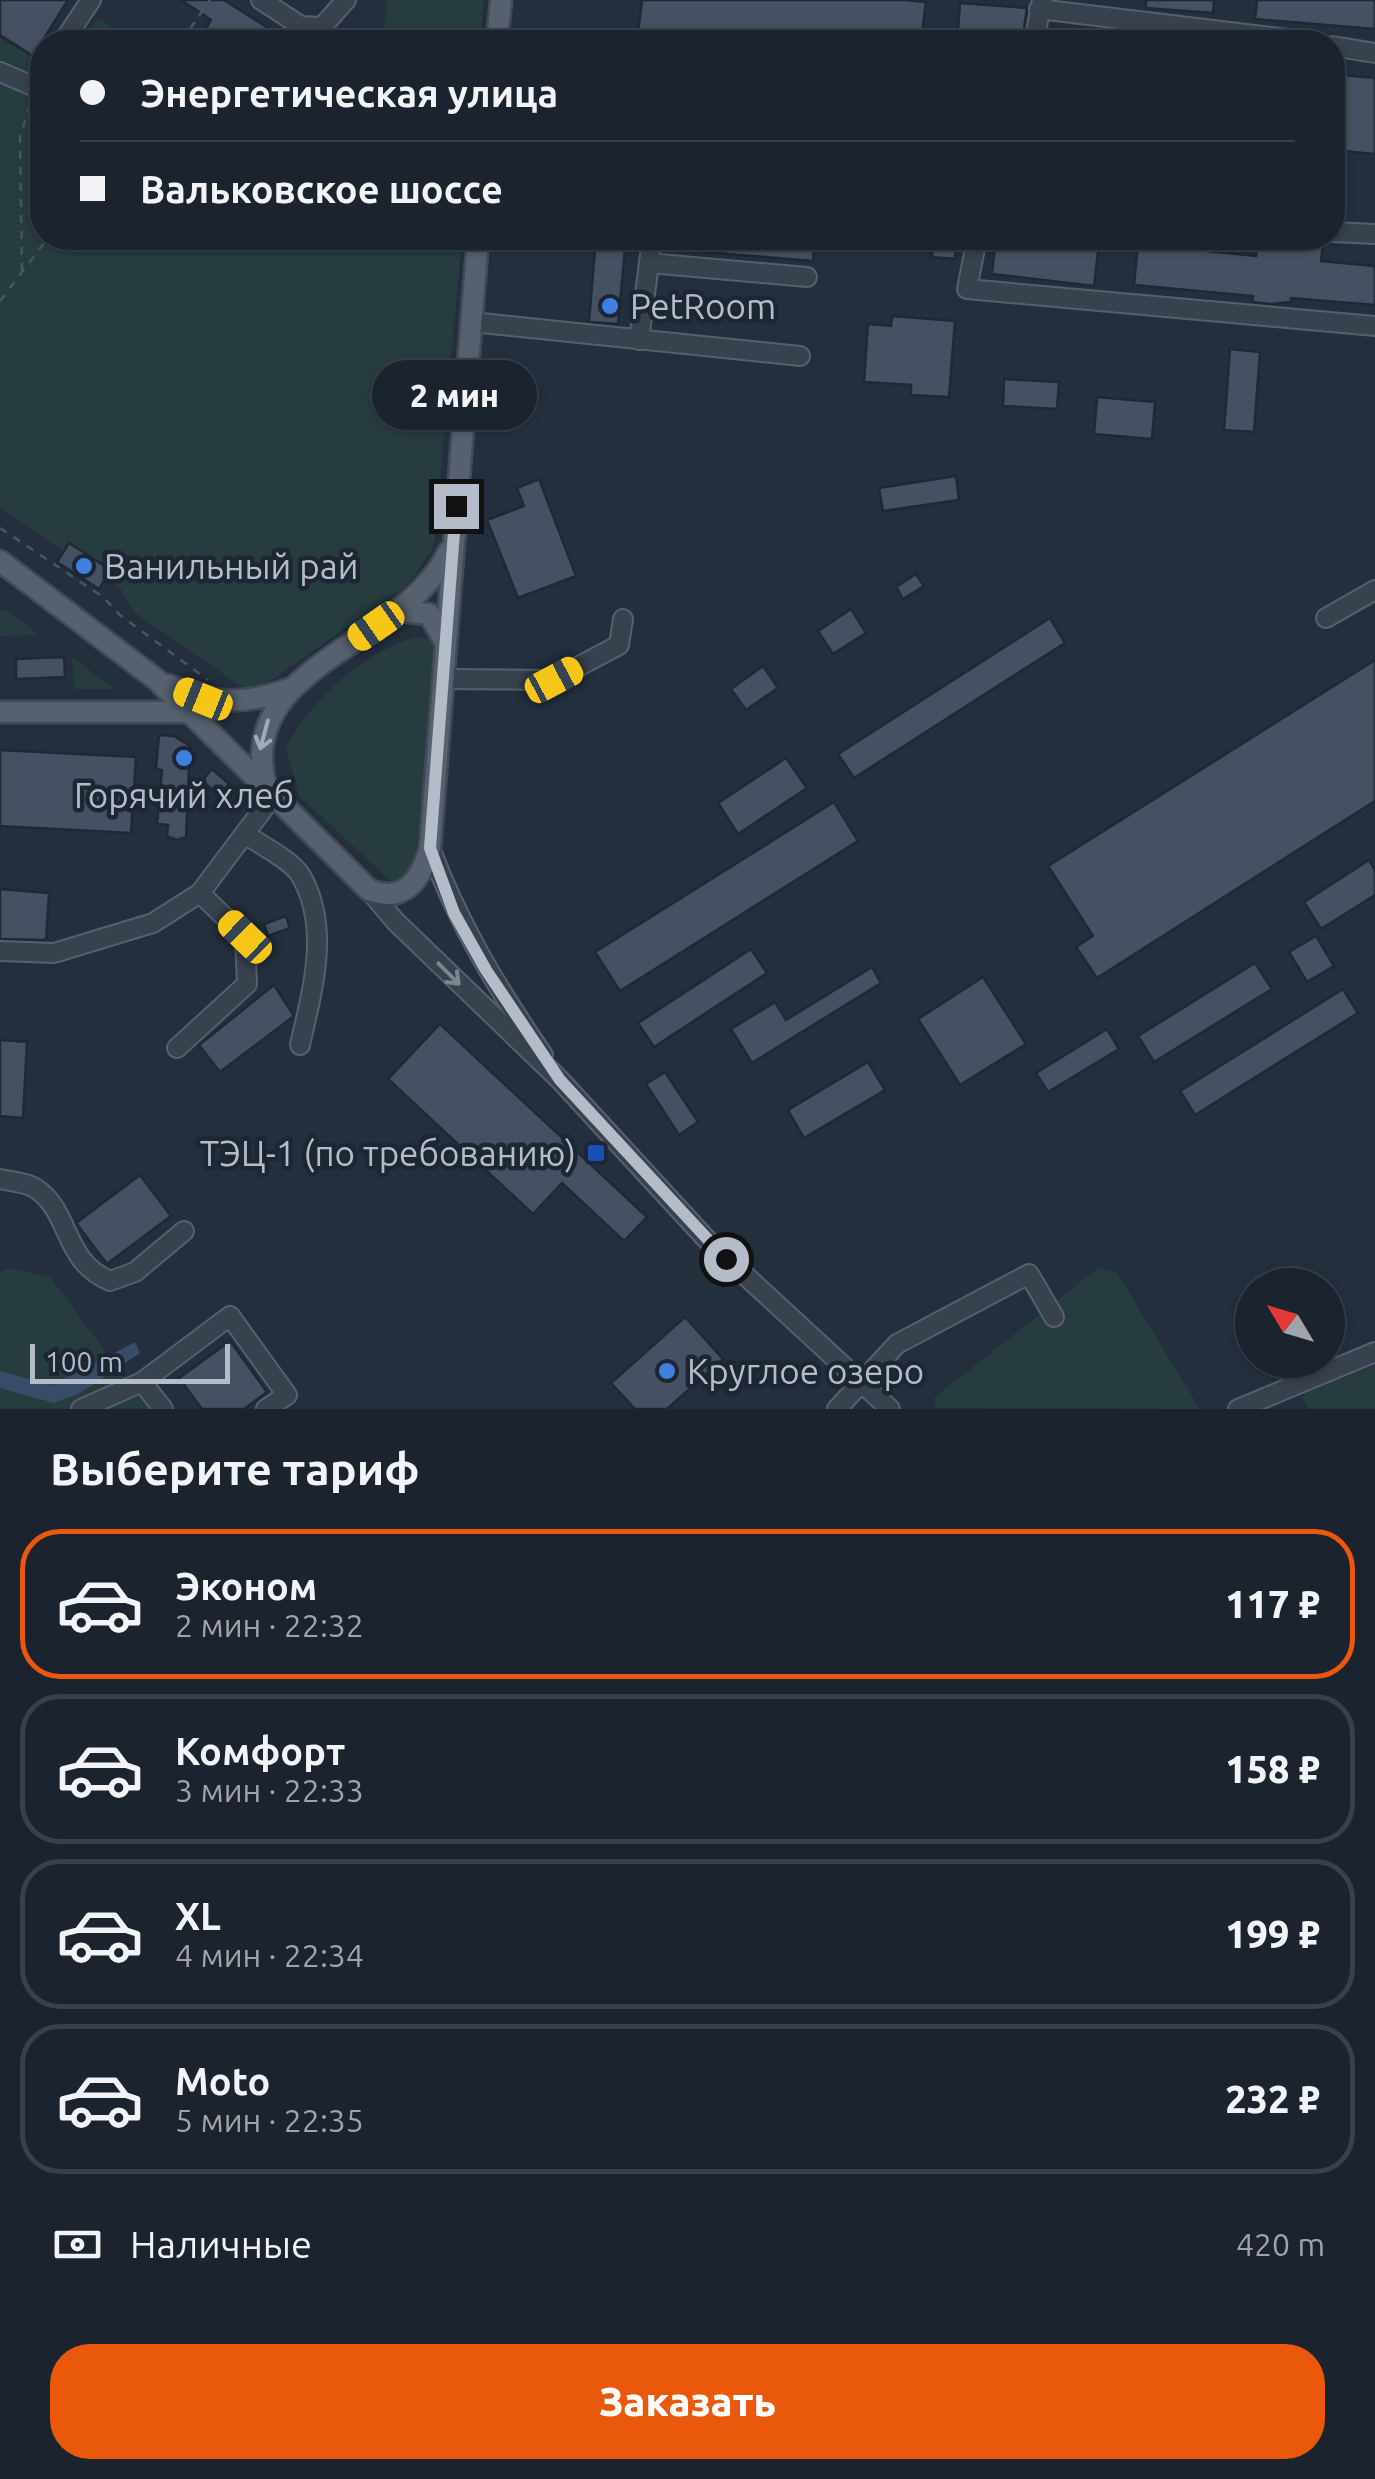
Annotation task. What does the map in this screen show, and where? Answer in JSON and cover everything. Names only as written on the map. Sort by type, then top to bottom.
[{"type":"main road","points":[[498,30],[501,0]]},
{"type":"main road","points":[[0,561],[157,680],[375,897],[393,896],[411,886],[430,848],[477,250]]},
{"type":"main road","points":[[157,680],[225,703],[262,699],[292,688],[354,642],[410,611],[452,544]]},
{"type":"main road","points":[[410,611],[436,622],[445,642]]},
{"type":"main road","points":[[270,793],[260,764],[263,729],[292,688]]},
{"type":"main road","points":[[0,712],[189,712]]},
{"type":"street","points":[[71,30],[90,0]]},
{"type":"street","points":[[261,0],[302,26],[322,27],[346,0]]},
{"type":"street","points":[[1036,30],[1040,5],[1224,30]]},
{"type":"street","points":[[1345,48],[1375,53]]},
{"type":"street","points":[[0,72],[30,79]]},
{"type":"street","points":[[1345,233],[1375,234]]},
{"type":"street","points":[[639,340],[650,250]]},
{"type":"street","points":[[974,250],[967,289],[1375,326]]},
{"type":"street","points":[[649,262],[806,277]]},
{"type":"street","points":[[472,322],[800,356]]},
{"type":"street","points":[[1326,618],[1375,590]]},
{"type":"street","points":[[443,679],[554,680],[618,645],[623,619]]},
{"type":"street","points":[[0,950],[54,953],[153,924],[200,893],[245,834],[270,793]]},
{"type":"street","points":[[245,834],[300,874],[316,924],[318,962],[300,1045]]},
{"type":"street","points":[[430,848],[454,913],[486,970],[560,1080]]},
{"type":"street","points":[[177,1048],[247,984],[245,937],[200,893]]},
{"type":"street","points":[[375,897],[560,1080],[709,1242],[812,1342],[890,1409]]},
{"type":"street","points":[[0,1179],[34,1186],[47,1198],[72,1250],[95,1275],[110,1281],[135,1272],[184,1231]]},
{"type":"street","points":[[837,1409],[897,1344],[1028,1274],[1054,1317]]},
{"type":"street","points":[[81,1409],[142,1382],[230,1316],[287,1394],[266,1409]]},
{"type":"street","points":[[1245,1405],[1375,1352]]},
{"type":"street","points":[[142,1382],[164,1409]]},
{"type":"path","points":[[190,30],[210,0]]},
{"type":"path","points":[[22,272],[20,138],[30,108]]},
{"type":"path","points":[[0,302],[39,250]]},
{"type":"path","points":[[0,528],[44,554],[220,688]]},
{"type":"green space","points":[[386,0],[484,0],[481,30],[385,30]]},
{"type":"green space","points":[[98,18],[116,30],[90,30]]},
{"type":"green space","points":[[0,38],[30,56],[30,250],[461,250],[434,546],[409,584],[264,685],[245,689],[134,612],[120,588],[0,509]]},
{"type":"green space","points":[[0,611],[8,611],[39,635],[0,636]]},
{"type":"green space","points":[[417,637],[430,639],[438,654],[415,859],[401,880],[391,881],[299,796],[286,748],[310,712],[341,680],[377,654]]},
{"type":"green space","points":[[72,657],[114,689],[74,689]]},
{"type":"green space","points":[[1099,1267],[1117,1273],[1200,1409],[936,1408],[934,1398]]},
{"type":"green space","points":[[8,1268],[50,1277],[148,1409],[0,1409],[0,1272]]},
{"type":"green space","points":[[1375,1365],[1375,1409],[1309,1409],[1302,1398],[1305,1393]]},
{"type":"water","points":[[135,1342],[140,1353],[80,1393],[54,1403],[0,1388],[0,1371],[52,1385]]},
{"type":"building","points":[[0,0],[68,0],[49,30],[30,30],[30,54],[0,35]]},
{"type":"building","points":[[181,0],[224,0],[271,30],[205,30],[211,20]]},
{"type":"building","points":[[642,0],[926,2],[922,30],[638,30]]},
{"type":"building","points":[[1146,0],[1214,0],[1213,13],[1146,8]]},
{"type":"building","points":[[1257,0],[1375,0],[1375,29],[1255,19]]},
{"type":"building","points":[[960,3],[1027,8],[1024,30],[958,30]]},
{"type":"building","points":[[1345,75],[1375,78],[1375,154],[1345,151]]},
{"type":"building","points":[[595,250],[625,250],[618,324],[589,322]]},
{"type":"building","points":[[682,250],[814,250],[813,261]]},
{"type":"building","points":[[933,250],[956,250],[955,259],[932,257]]},
{"type":"building","points":[[995,250],[1098,250],[1094,286],[992,274]]},
{"type":"building","points":[[1137,250],[1197,250],[1256,256],[1257,250],[1322,250],[1321,261],[1375,266],[1375,305],[1291,298],[1291,302],[1271,304],[1252,302],[1253,296],[1134,285]]},
{"type":"building","points":[[892,316],[955,321],[949,397],[911,395],[911,385],[864,382],[868,324],[891,326]]},
{"type":"building","points":[[1230,349],[1260,352],[1254,432],[1224,430]]},
{"type":"building","points":[[1004,379],[1059,382],[1057,409],[1003,406]]},
{"type":"building","points":[[1097,397],[1155,402],[1152,439],[1094,434]]},
{"type":"building","points":[[956,476],[959,500],[883,511],[879,488]]},
{"type":"building","points":[[539,479],[576,576],[518,598],[487,520],[524,506],[517,488]]},
{"type":"building","name":"Ванильный рай","points":[[69,543],[111,570],[99,589],[57,562]]},
{"type":"building","points":[[916,574],[924,586],[903,599],[896,587]]},
{"type":"building","points":[[851,609],[866,633],[833,654],[818,631]]},
{"type":"building","points":[[1050,618],[1065,643],[854,778],[838,754]]},
{"type":"building","points":[[64,657],[65,677],[16,679],[16,659]]},
{"type":"building","points":[[1375,660],[1375,801],[1097,978],[1076,947],[1093,936],[1048,866]]},
{"type":"building","points":[[763,666],[778,688],[746,710],[731,689]]},
{"type":"building","points":[[159,735],[174,736],[190,746],[186,837],[177,840],[167,836],[168,825],[157,824],[162,770],[156,769]]},
{"type":"building","points":[[0,750],[136,757],[131,833],[0,826]]},
{"type":"building","points":[[786,758],[807,788],[738,834],[718,803]]},
{"type":"building","points":[[212,769],[229,784],[219,795],[202,781]]},
{"type":"building","points":[[834,802],[858,841],[620,991],[595,952]]},
{"type":"building","points":[[1369,860],[1375,870],[1375,895],[1321,929],[1304,902]]},
{"type":"building","points":[[0,889],[49,893],[46,940],[0,939]]},
{"type":"building","points":[[286,916],[290,928],[268,936],[264,924]]},
{"type":"building","points":[[1316,936],[1334,966],[1307,982],[1289,952]]},
{"type":"building","points":[[751,949],[767,973],[654,1047],[638,1023]]},
{"type":"building","points":[[1255,963],[1272,989],[1154,1062],[1138,1036]]},
{"type":"building","points":[[872,967],[881,983],[752,1063],[731,1029],[775,1002],[786,1020]]},
{"type":"building","points":[[983,977],[1026,1044],[960,1085],[918,1019]]},
{"type":"building","points":[[274,985],[294,1016],[220,1072],[199,1045]]},
{"type":"building","points":[[1343,989],[1358,1013],[1195,1115],[1180,1091]]},
{"type":"building","points":[[440,1024],[647,1217],[624,1241],[562,1183],[533,1214],[388,1079]]},
{"type":"building","points":[[1107,1029],[1119,1049],[1048,1092],[1036,1073]]},
{"type":"building","points":[[0,1040],[27,1042],[23,1118],[0,1116]]},
{"type":"building","points":[[868,1062],[885,1090],[804,1138],[788,1110]]},
{"type":"building","points":[[665,1072],[698,1122],[679,1135],[646,1084]]},
{"type":"building","points":[[140,1175],[171,1216],[107,1264],[76,1223]]},
{"type":"building","name":"Круглое озеро","points":[[685,1317],[723,1359],[667,1409],[635,1409],[611,1383]]},
{"type":"building","points":[[230,1341],[267,1392],[244,1409],[202,1409],[179,1378]]},
{"type":"place","name":"PetRoom","points":[[610,306]]},
{"type":"place","name":"Ванильный рай","points":[[84,566]]},
{"type":"place","name":"Горячий хлеб","points":[[184,758]]},
{"type":"place","name":"ТЭЦ-1 (по требованию)","points":[[596,1153]]},
{"type":"place","name":"Круглое озеро","points":[[667,1371]]},
{"type":"route","points":[[456,506],[430,848],[454,913],[486,970],[560,1080],[726,1259]]}]
